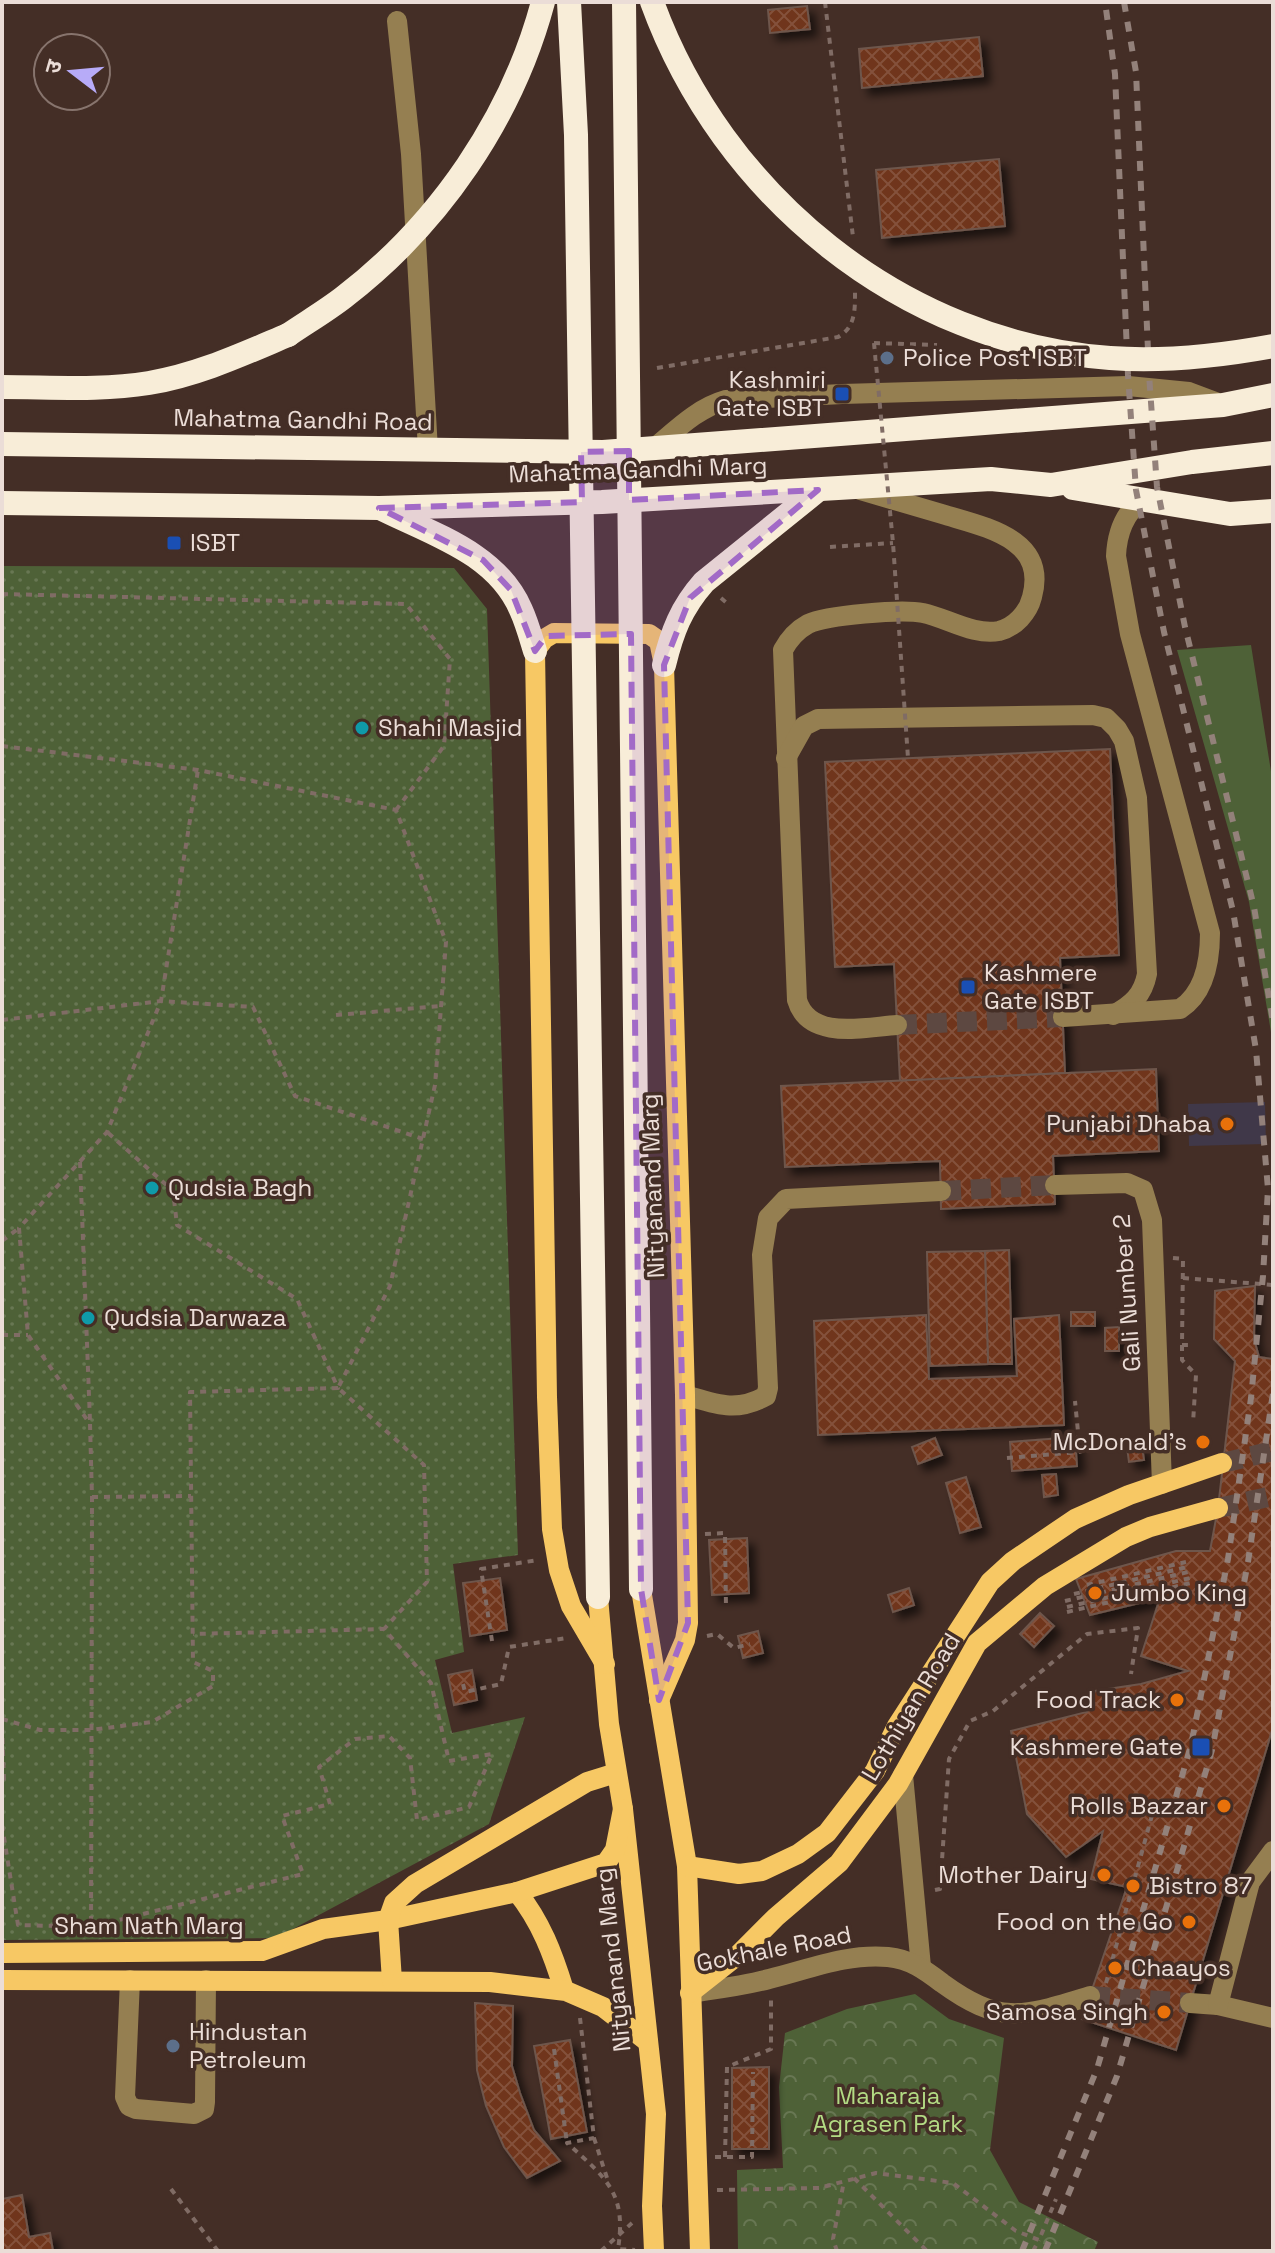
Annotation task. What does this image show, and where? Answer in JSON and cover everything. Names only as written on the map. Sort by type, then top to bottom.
[{"type":"highway","points":[[2,387],[100,388],[149,383],[197,372],[288,335],[344,297],[395,253],[440,203],[479,149],[512,90],[543,2]]},
{"type":"highway","points":[[569,2],[576,167],[598,1597]]},
{"type":"highway","points":[[624,2],[641,1589]]},
{"type":"highway","points":[[652,2],[688,83],[719,133],[754,178],[818,238],[889,288],[954,320],[995,335],[1051,349],[1108,358],[1166,359],[1224,355],[1273,346]]},
{"type":"highway","name":"Mahatma Gandhi Marg","points":[[603,452],[1223,405],[1273,395]]},
{"type":"highway","name":"Mahatma Gandhi Road","points":[[2,444],[603,452]]},
{"type":"highway","name":"Mahatma Gandhi Marg","points":[[2,503],[379,508],[602,502],[991,479],[1051,485],[1192,462],[1273,453]]},
{"type":"highway","points":[[1051,485],[1230,514],[1273,511]]},
{"type":"highway","points":[[664,665],[677,620],[704,582],[818,490]]},
{"type":"highway","points":[[379,508],[461,547],[490,567],[511,590],[535,651]]},
{"type":"main road","points":[[535,651],[544,639],[554,633],[649,634],[659,641],[664,665]]},
{"type":"main road","name":"Nityanand Marg","points":[[535,651],[547,1397],[552,1529],[571,1606],[605,1664]]},
{"type":"main road","name":"Nityanand Marg","points":[[659,1700],[685,1640],[688,1623],[685,1395],[664,665]]},
{"type":"main road","name":"Lothiyan Road","points":[[687,1866],[739,1874],[762,1871],[798,1854],[827,1833],[875,1771],[903,1715],[990,1582],[1013,1561],[1075,1519],[1129,1495],[1222,1463]]},
{"type":"main road","name":"Lothiyan Road","points":[[690,1993],[737,1956],[776,1917],[839,1863],[903,1775],[977,1643],[1045,1586],[1126,1537],[1218,1508]]},
{"type":"main road","points":[[641,1589],[687,1866],[700,2251]]},
{"type":"main road","name":"Nityanand Marg","points":[[598,1597],[656,2114],[652,2206],[654,2251]]},
{"type":"main road","points":[[392,1981],[388,1920],[394,1903],[415,1884],[587,1782],[616,1773]]},
{"type":"main road","name":"Sham Nath Marg","points":[[2,1953],[262,1951],[323,1929],[388,1920],[517,1892],[606,1863],[615,1850],[623,1809]]},
{"type":"main road","points":[[517,1892],[533,1912],[570,1993]]},
{"type":"main road","points":[[2,1980],[490,1982],[570,1993],[603,2007],[648,2042]]},
{"type":"street","points":[[397,21],[411,154],[428,450]]},
{"type":"street","points":[[652,450],[698,413],[726,400],[1128,386],[1189,392],[1223,405]]},
{"type":"street","points":[[849,487],[1003,534],[1022,549],[1033,565],[1033,595],[1028,607],[1016,622],[999,631],[981,631],[932,615],[907,611],[882,612],[811,622],[788,641],[782,662],[799,1008],[816,1024],[827,1028],[897,1025]]},
{"type":"street","points":[[1063,1017],[1180,1009],[1191,1002],[1205,974],[1210,946],[1210,933],[1130,634],[1116,556],[1117,543],[1127,515],[1143,499]]},
{"type":"street","points":[[786,758],[804,726],[818,719],[1093,715],[1106,718],[1124,741],[1137,798],[1147,974],[1142,993],[1113,1015]]},
{"type":"street","name":"Gali Number 2","points":[[1055,1185],[1127,1183],[1143,1190],[1148,1202],[1152,1220],[1162,1484]]},
{"type":"street","points":[[685,1395],[729,1407],[739,1407],[766,1396],[762,1255],[768,1218],[786,1199],[941,1191]]},
{"type":"street","points":[[903,1775],[921,1967]]},
{"type":"street","points":[[1218,2005],[1250,1882],[1273,1851]]},
{"type":"street","name":"Gokhale Road","points":[[690,1993],[874,1956],[903,1959],[921,1967],[958,1994],[994,2012],[1040,2011],[1096,1996]]},
{"type":"street","points":[[130,1980],[125,2097],[129,2106],[194,2114],[204,2109],[205,2102],[206,1980]]},
{"type":"street","points":[[1190,2003],[1218,2005],[1273,2018]]},
{"type":"path","points":[[908,758],[893,543],[874,343],[937,345]]},
{"type":"path","points":[[830,547],[893,543]]},
{"type":"path","points":[[2,594],[406,604],[450,659],[444,746],[396,810]]},
{"type":"path","points":[[2,746],[198,770],[396,810]]},
{"type":"path","points":[[2,1241],[19,1228],[107,1132],[161,1001],[198,770]]},
{"type":"path","points":[[338,1388],[390,1286],[435,1085],[446,942],[396,810]]},
{"type":"path","points":[[2,1020],[161,1001],[253,1007],[295,1096],[423,1139]]},
{"type":"path","points":[[336,1015],[440,1006]]},
{"type":"path","points":[[107,1132],[173,1191],[177,1225],[297,1299],[338,1388],[424,1465],[427,1582],[384,1629],[193,1634]]},
{"type":"path","points":[[80,1161],[92,1497],[91,1953]]},
{"type":"path","points":[[19,1228],[28,1335],[90,1424]]},
{"type":"path","points":[[1172,1258],[1183,1259],[1185,1345],[1182,1360],[1196,1375],[1193,1423]]},
{"type":"path","points":[[1183,1278],[1273,1285]]},
{"type":"path","points":[[1215,1291],[1216,1281]]},
{"type":"path","points":[[2,1335],[28,1335]]},
{"type":"path","points":[[2,1719],[40,1730],[91,1730],[152,1722],[213,1686],[213,1671],[193,1662],[190,1392],[338,1388]]},
{"type":"path","points":[[1007,1458],[1080,1452],[1075,1401]]},
{"type":"path","points":[[92,1497],[191,1496]]},
{"type":"path","points":[[687,1535],[725,1533],[726,1609]]},
{"type":"path","points":[[492,1641],[481,1569],[557,1558]]},
{"type":"path","points":[[1187,1567],[1065,1602],[1190,1581]]},
{"type":"path","points":[[913,1896],[940,1889],[949,1759],[970,1721],[993,1711],[1087,1634],[1138,1628],[1131,1674]]},
{"type":"path","points":[[2,1825],[18,1925],[91,1927],[303,1874],[282,1816],[330,1804],[319,1767],[355,1739],[389,1736],[410,1758],[417,1820],[469,1807],[492,1754],[449,1761],[431,1683],[384,1629]]},
{"type":"path","points":[[463,1684],[465,1692],[501,1684],[509,1647],[587,1634]]},
{"type":"path","points":[[685,1640],[717,1634],[734,1648],[750,1644]]},
{"type":"path","points":[[2,1726],[2,1786]]},
{"type":"path","points":[[1096,1996],[1154,1808]]},
{"type":"path","points":[[725,2157],[727,2067],[771,2049],[771,1979]]},
{"type":"path","points":[[570,1993],[594,2138],[620,2211],[618,2249],[654,2251]]},
{"type":"path","points":[[554,2049],[567,2143],[607,2179]]},
{"type":"path","points":[[698,2157],[752,2157],[753,2072]]},
{"type":"path","points":[[567,2143],[594,2138]]},
{"type":"path","points":[[698,2190],[819,2188],[876,2173],[953,2183],[1016,2231],[1039,2240]]},
{"type":"path","points":[[854,2178],[927,2251]]},
{"type":"path","points":[[837,2251],[833,2239],[844,2181]]},
{"type":"path","points":[[171,2189],[218,2251]]},
{"type":"path","points":[[1033,2251],[1056,2199]]},
{"type":"path","points":[[601,2251],[652,2206]]},
{"type":"highlighted area","points":[[629,451],[629,500],[818,490],[690,598],[664,665],[688,1623],[659,1700],[641,1589],[631,634],[546,636],[535,651],[511,590],[483,560],[379,508],[582,502],[581,452]]},
{"type":"shaded area","name":"Punjabi Dhaba","points":[[1265,1102],[1266,1144],[1189,1146],[1188,1104]]},
{"type":"green space","points":[[2,566],[454,568],[487,609],[518,1555],[453,1564],[464,1652],[435,1660],[452,1733],[525,1717],[489,1824],[276,1938],[2,1940]]},
{"type":"green space","points":[[1251,645],[1273,784],[1273,1044],[1249,902],[1177,650]]},
{"type":"green space","name":"Maharaja Agrasen Park","points":[[915,1994],[949,2019],[1004,2038],[990,2150],[1019,2202],[1098,2242],[1094,2251],[738,2251],[737,2170],[783,2168],[779,2087],[785,2033],[847,2009]]},
{"type":"building","points":[[807,6],[810,29],[770,33],[768,10]]},
{"type":"building","points":[[979,37],[983,76],[862,88],[859,49]]},
{"type":"building","points":[[999,159],[1005,226],[882,238],[876,170]]},
{"type":"building","points":[[1110,749],[1119,955],[1060,958],[1065,1073],[900,1081],[894,964],[835,967],[825,762]]},
{"type":"building","points":[[1156,1069],[1159,1151],[1053,1156],[1055,1204],[941,1209],[940,1161],[785,1167],[781,1086]]},
{"type":"building","points":[[1009,1250],[1012,1364],[988,1364],[985,1251]]},
{"type":"building","points":[[985,1251],[988,1364],[930,1366],[927,1252]]},
{"type":"building","name":"Kashmere Gate","points":[[1255,1286],[1254,1339],[1259,1357],[1273,1359],[1273,1727],[1176,2050],[1082,2019],[1127,1887],[1091,1879],[1103,1831],[1066,1857],[1027,1814],[1011,1731],[1087,1712],[1095,1691],[1141,1684],[1188,1671],[1141,1656],[1160,1598],[1090,1615],[1076,1579],[1176,1551],[1210,1551],[1235,1361],[1214,1339],[1215,1291]]},
{"type":"building","points":[[1071,1312],[1095,1312],[1095,1326],[1071,1326]]},
{"type":"building","points":[[926,1315],[929,1379],[1017,1376],[1014,1319],[1059,1315],[1064,1425],[818,1435],[814,1321]]},
{"type":"building","points":[[1119,1327],[1119,1351],[1105,1351],[1105,1328]]},
{"type":"building","points":[[1075,1437],[1077,1466],[1012,1471],[1010,1442]]},
{"type":"building","points":[[935,1438],[942,1455],[918,1464],[912,1447]]},
{"type":"building","points":[[1142,1446],[1144,1460],[1129,1462],[1127,1447]]},
{"type":"building","points":[[1056,1474],[1058,1495],[1044,1497],[1042,1475]]},
{"type":"building","points":[[966,1477],[981,1527],[960,1533],[946,1483]]},
{"type":"building","points":[[747,1538],[749,1593],[712,1595],[709,1540]]},
{"type":"building","points":[[500,1578],[507,1630],[470,1636],[463,1583]]},
{"type":"building","points":[[909,1588],[914,1605],[893,1612],[888,1595]]},
{"type":"building","points":[[1040,1613],[1054,1626],[1034,1647],[1020,1634]]},
{"type":"building","points":[[758,1631],[763,1653],[743,1658],[738,1636]]},
{"type":"building","points":[[472,1670],[477,1700],[454,1705],[448,1675]]},
{"type":"building","points":[[475,2003],[513,2006],[512,2066],[520,2093],[534,2130],[560,2161],[527,2178],[504,2147],[486,2106],[477,2070]]},
{"type":"building","points":[[570,2040],[587,2132],[551,2139],[534,2046]]},
{"type":"building","points":[[769,2067],[769,2149],[732,2149],[732,2068]]},
{"type":"building","points":[[22,2195],[29,2237],[50,2233],[53,2251],[2,2251],[2,2199]]},
{"type":"tunnel","points":[[897,1025],[1063,1017]]},
{"type":"tunnel","points":[[941,1191],[1055,1185]]},
{"type":"tunnel","points":[[1222,1463],[1273,1451]]},
{"type":"tunnel","points":[[1218,1508],[1273,1496]]},
{"type":"tunnel","points":[[1090,1996],[1190,2003]]},
{"type":"railway","points":[[1022,2251],[1097,2069],[1191,1745],[1228,1559],[1251,1398],[1268,1189],[1256,1050],[1233,911],[1164,632],[1136,490],[1115,74],[1105,2]]},
{"type":"railway","points":[[1124,2],[1136,72],[1157,487],[1185,627],[1254,907],[1273,1022]]},
{"type":"railway","points":[[1045,2251],[1117,2076],[1212,1750],[1248,1562],[1273,1393]]},
{"type":"place","name":"Police Post ISBT","points":[[887,358]]},
{"type":"place","name":"Kashmiri Gate ISBT","points":[[842,394]]},
{"type":"place","name":"ISBT","points":[[174,543]]},
{"type":"place","name":"Shahi Masjid","points":[[362,728]]},
{"type":"place","name":"Kashmere Gate ISBT","points":[[968,987]]},
{"type":"place","name":"Punjabi Dhaba","points":[[1227,1124]]},
{"type":"place","name":"Qudsia Bagh","points":[[152,1188]]},
{"type":"place","name":"Qudsia Darwaza","points":[[88,1318]]},
{"type":"place","name":"McDonald's","points":[[1203,1442]]},
{"type":"place","name":"Jumbo King","points":[[1095,1593]]},
{"type":"place","name":"Food Track","points":[[1177,1700]]},
{"type":"place","name":"Kashmere Gate","points":[[1201,1747]]},
{"type":"place","name":"Rolls Bazzar","points":[[1224,1806]]},
{"type":"place","name":"Mother Dairy","points":[[1104,1875]]},
{"type":"place","name":"Bistro 87","points":[[1133,1886]]},
{"type":"place","name":"Food on the Go","points":[[1189,1922]]},
{"type":"place","name":"Chaayos","points":[[1115,1968]]},
{"type":"place","name":"Samosa Singh","points":[[1164,2012]]},
{"type":"place","name":"Hindustan Petroleum","points":[[173,2046]]}]
